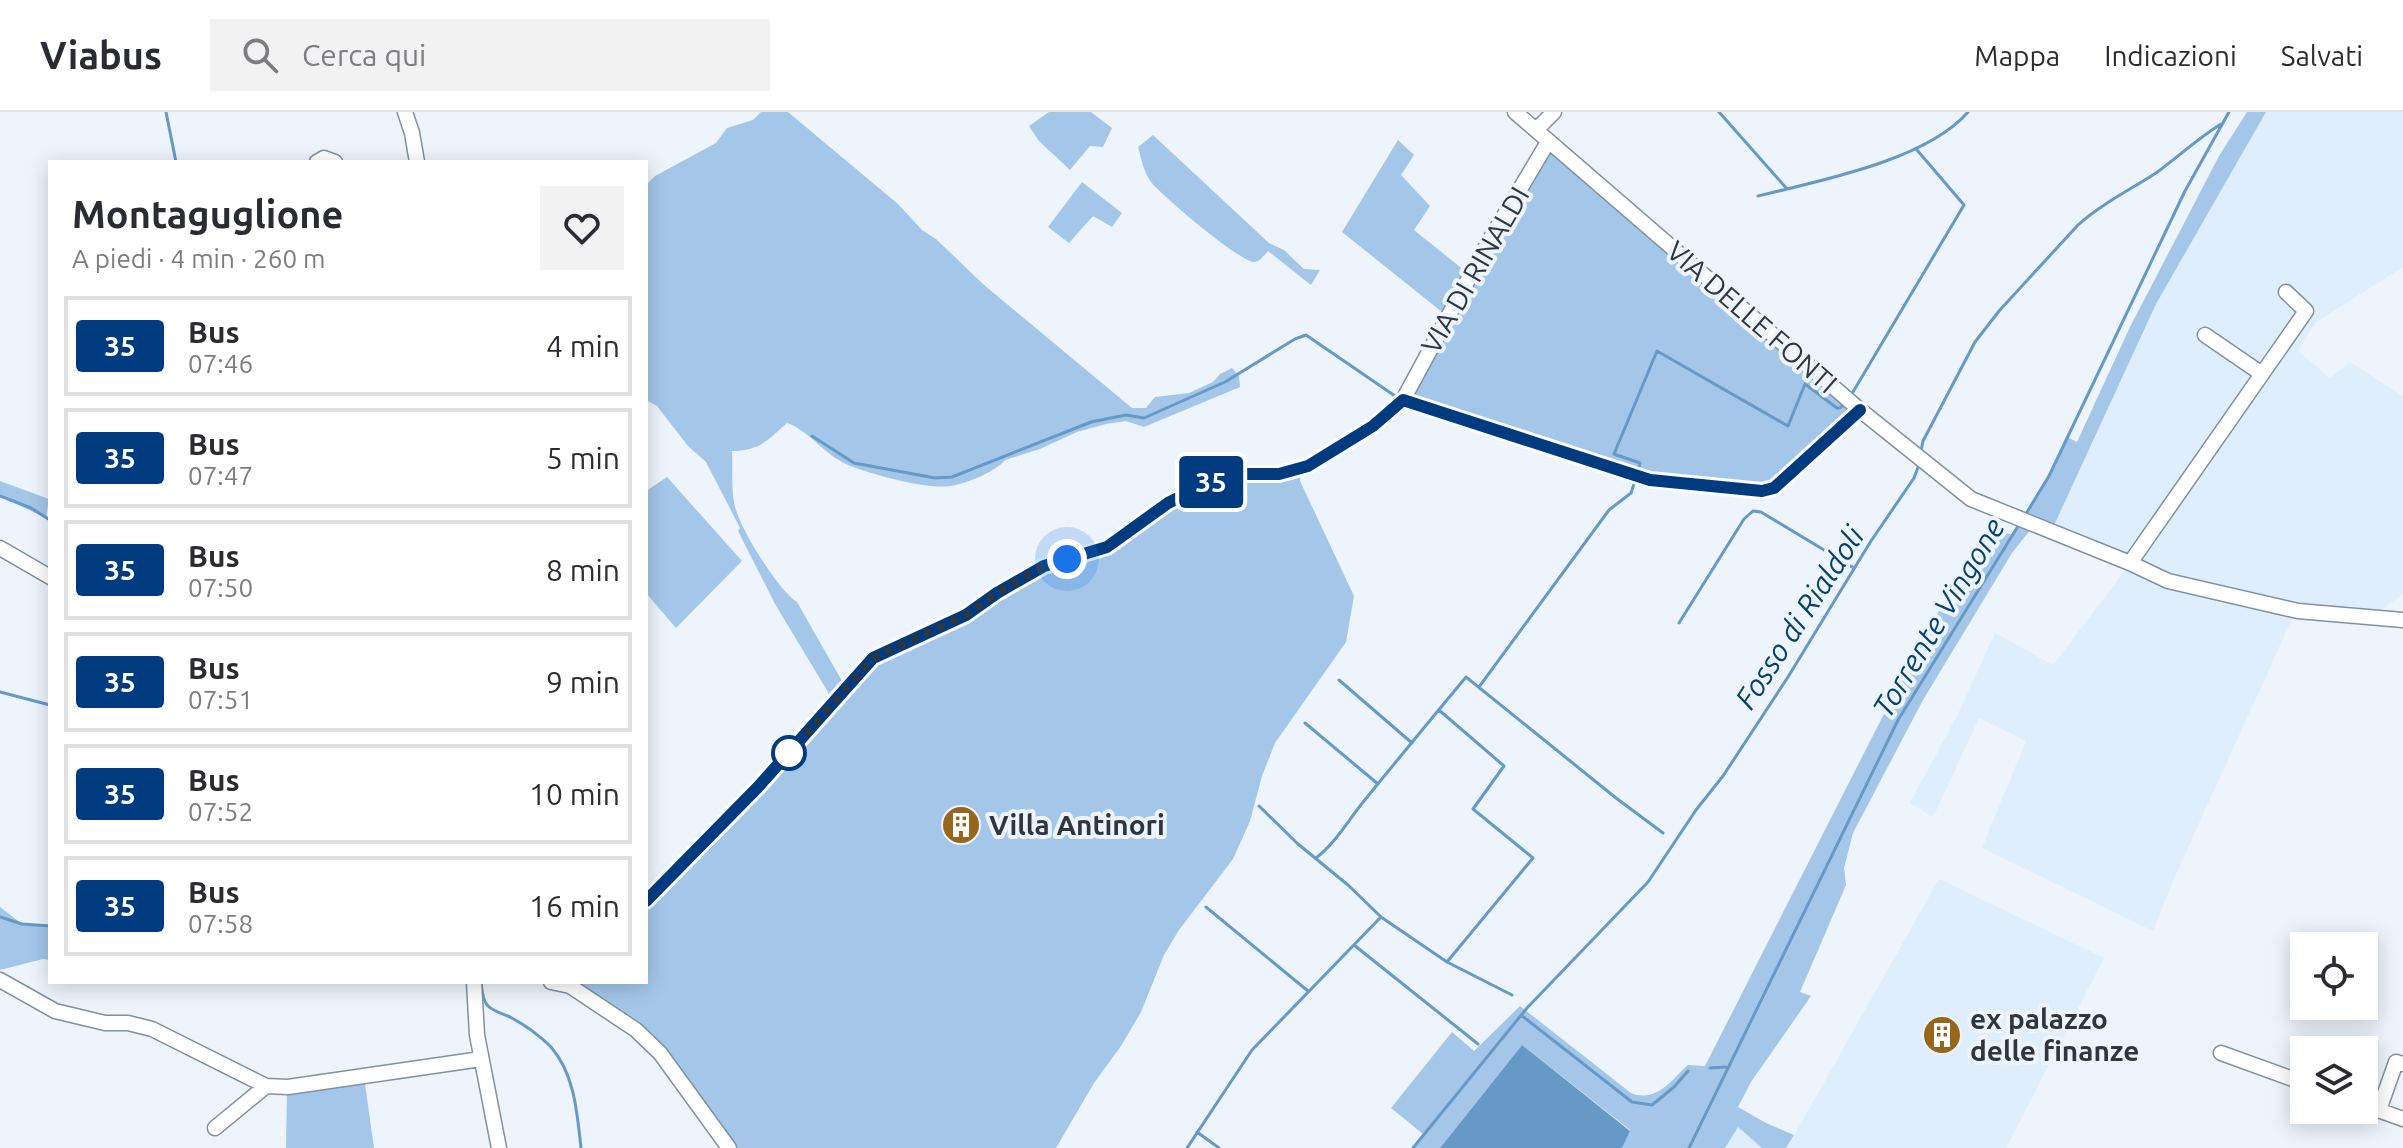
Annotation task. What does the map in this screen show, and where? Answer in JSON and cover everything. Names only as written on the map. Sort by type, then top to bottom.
[{"type":"street","points":[[405,112],[417,160]]},
{"type":"street","name":"VIA DELLE FONTI","points":[[1515,112],[1860,410],[1971,499],[2168,581],[2298,611],[2403,620]]},
{"type":"street","points":[[1536,130],[1554,112]]},
{"type":"street","name":"VIA DI RINALDI","points":[[648,899],[758,787],[873,658],[966,615],[1044,566],[1107,547],[1168,503],[1209,483],[1235,474],[1279,474],[1308,466],[1373,426],[1403,400],[1489,241],[1548,142]]},
{"type":"street","points":[[2130,563],[2306,311],[2286,292]]},
{"type":"street","points":[[2205,335],[2262,374]]},
{"type":"street","points":[[1403,400],[1650,480],[1762,491],[1774,488],[1860,410]]},
{"type":"street","points":[[0,548],[48,576]]},
{"type":"street","points":[[0,980],[67,1015],[152,1029],[266,1086],[288,1087],[481,1059]]},
{"type":"street","points":[[474,984],[477,1035],[499,1148]]},
{"type":"street","points":[[571,984],[636,1030],[660,1053],[729,1148]]},
{"type":"street","points":[[2221,1053],[2290,1078]]},
{"type":"street","points":[[2403,1064],[2396,1062],[2379,1110],[2403,1119]]},
{"type":"street","points":[[215,1128],[266,1086]]},
{"type":"shaded area","points":[[761,112],[788,112],[898,204],[922,230],[936,239],[983,284],[1132,408],[1146,408],[1155,397],[1189,393],[1213,382],[1232,368],[1239,376],[1240,387],[1144,427],[1126,421],[1077,432],[1040,449],[1005,460],[980,476],[951,486],[912,483],[852,466],[835,458],[801,430],[787,423],[756,447],[732,451],[733,496],[742,526],[780,585],[797,602],[846,688],[855,675],[997,593],[1091,553],[1209,483],[1302,468],[1300,481],[1354,596],[1346,642],[1275,743],[1250,821],[1233,859],[1179,930],[1164,955],[1141,1012],[1056,1148],[729,1148],[660,1053],[574,984],[648,984],[648,907],[831,707],[828,692],[775,604],[706,462],[688,446],[657,406],[648,401],[648,183],[655,176],[716,143],[727,128],[753,120]]},
{"type":"shaded area","points":[[1049,112],[1091,112],[1112,128],[1103,147],[1090,146],[1070,170],[1039,141],[1029,126]]},
{"type":"shaded area","points":[[2247,112],[2266,112],[2156,304],[2051,532],[2034,525],[2012,553],[1923,700],[1853,833],[1844,868],[1846,885],[1800,992],[1811,996],[1751,1082],[1738,1107],[1794,1135],[1786,1148],[1762,1148],[1738,1127],[1725,1148],[1622,1148],[1630,1130],[1522,1045],[1440,1148],[1413,1148],[1423,1134],[1391,1108],[1452,1032],[1474,1051],[1520,1006],[1631,1093],[1656,1093],[1688,1065],[1705,1066],[1922,639],[1993,529],[2013,535],[2049,476],[2067,437],[2077,442],[2130,327],[2219,156]]},
{"type":"shaded area","points":[[2266,112],[2403,112],[2403,267],[2316,322],[2298,351],[2330,378],[2350,362],[2403,396],[2403,594],[2362,623],[2292,619],[2153,931],[1982,848],[2026,741],[1979,718],[1933,817],[1910,803],[1958,714],[1995,633],[2053,665],[2130,564],[2051,532],[2156,304]]},
{"type":"shaded area","points":[[1153,135],[1269,243],[1284,250],[1304,269],[1320,270],[1311,285],[1268,251],[1254,262],[1233,251],[1158,189],[1146,174],[1138,147]]},
{"type":"shaded area","points":[[1398,140],[1414,155],[1401,175],[1430,206],[1414,230],[1470,275],[1548,142],[1860,410],[1774,488],[1650,480],[1403,400],[1447,316],[1342,232]]},
{"type":"shaded area","points":[[1082,182],[1122,213],[1112,227],[1093,216],[1069,243],[1048,227]]},
{"type":"shaded area","points":[[667,477],[742,561],[676,628],[648,595],[648,490]]},
{"type":"shaded area","points":[[0,481],[48,499],[46,518],[0,496]]},
{"type":"shaded area","points":[[1939,879],[2104,958],[2006,1148],[1787,1148]]},
{"type":"shaded area","points":[[0,907],[22,924],[48,926],[48,960],[0,970]]},
{"type":"shaded area","points":[[1522,1045],[1630,1131],[1622,1148],[1440,1148]]},
{"type":"shaded area","points":[[365,1084],[374,1148],[286,1148],[287,1094]]},
{"type":"shaded area","points":[[1738,1127],[1762,1148],[1725,1148]]},
{"type":"waterway","name":"Fosso di Rialdoli","points":[[166,112],[176,160]]},
{"type":"waterway","points":[[1719,112],[1787,189]]},
{"type":"waterway","points":[[1758,196],[1900,156],[1950,129],[1968,112]]},
{"type":"waterway","name":"Torrente Vingone","points":[[2024,517],[2049,476],[2185,191],[2229,112]]},
{"type":"waterway","name":"Fosso di Rialdoli","points":[[1921,451],[1923,441],[1975,342],[1999,311],[2087,217],[2156,173],[2221,124]]},
{"type":"waterway","points":[[1850,397],[1964,205],[1917,150]]},
{"type":"waterway","points":[[812,436],[854,463],[935,478],[952,477],[1091,422],[1126,415],[1144,418],[1225,382],[1306,335],[1398,398]]},
{"type":"waterway","points":[[1638,470],[1640,463],[1614,454],[1657,351],[1788,426],[1805,384],[1837,408],[1845,403]]},
{"type":"waterway","name":"Fosso di Rialdoli","points":[[1413,1148],[1527,1008],[1648,882],[1788,677],[1871,541],[1914,478],[1920,462]]},
{"type":"waterway","points":[[1479,687],[1609,510],[1631,493],[1635,481]]},
{"type":"waterway","points":[[0,496],[31,508],[48,519]]},
{"type":"waterway","points":[[1679,623],[1744,519],[1753,511],[1761,512],[1854,568]]},
{"type":"waterway","name":"Torrente Vingone","points":[[1689,1148],[1898,720],[2020,523]]},
{"type":"waterway","points":[[1316,858],[1336,839],[1466,677],[1663,833]]},
{"type":"waterway","points":[[1339,680],[1412,743]]},
{"type":"waterway","points":[[0,692],[48,704]]},
{"type":"waterway","points":[[1439,710],[1504,766],[1473,809],[1533,858],[1447,962]]},
{"type":"waterway","points":[[1305,723],[1378,784]]},
{"type":"waterway","points":[[1259,806],[1381,917],[1447,962],[1512,995]]},
{"type":"waterway","points":[[1206,907],[1308,991]]},
{"type":"waterway","points":[[0,917],[22,924],[48,926]]},
{"type":"waterway","points":[[1187,1148],[1252,1050],[1381,917]]},
{"type":"waterway","points":[[1354,945],[1478,1044]]},
{"type":"waterway","name":"Fosso di Rialdoli","points":[[481,984],[483,998],[488,1006],[531,1030],[559,1058],[574,1095],[581,1148]]},
{"type":"waterway","points":[[1521,1015],[1632,1102],[1652,1105],[1688,1071]]},
{"type":"waterway","points":[[1710,1068],[1726,1067]]},
{"type":"waterway","points":[[1197,1132],[1219,1148]]},
{"type":"bus line","name":"35","points":[[648,899],[758,787],[873,658],[966,615],[1044,566],[1107,547],[1168,503],[1209,483],[1235,474],[1279,474],[1308,466],[1373,426],[1403,400],[1650,480],[1762,491],[1774,488],[1860,410]]},
{"type":"place","name":"Villa Antinori","points":[[961,825]]},
{"type":"place","name":"ex palazzo delle finanze","points":[[1942,1035]]},
{"type":"route","points":[[789,753],[873,658],[966,615],[1044,566],[1067,559]]}]
